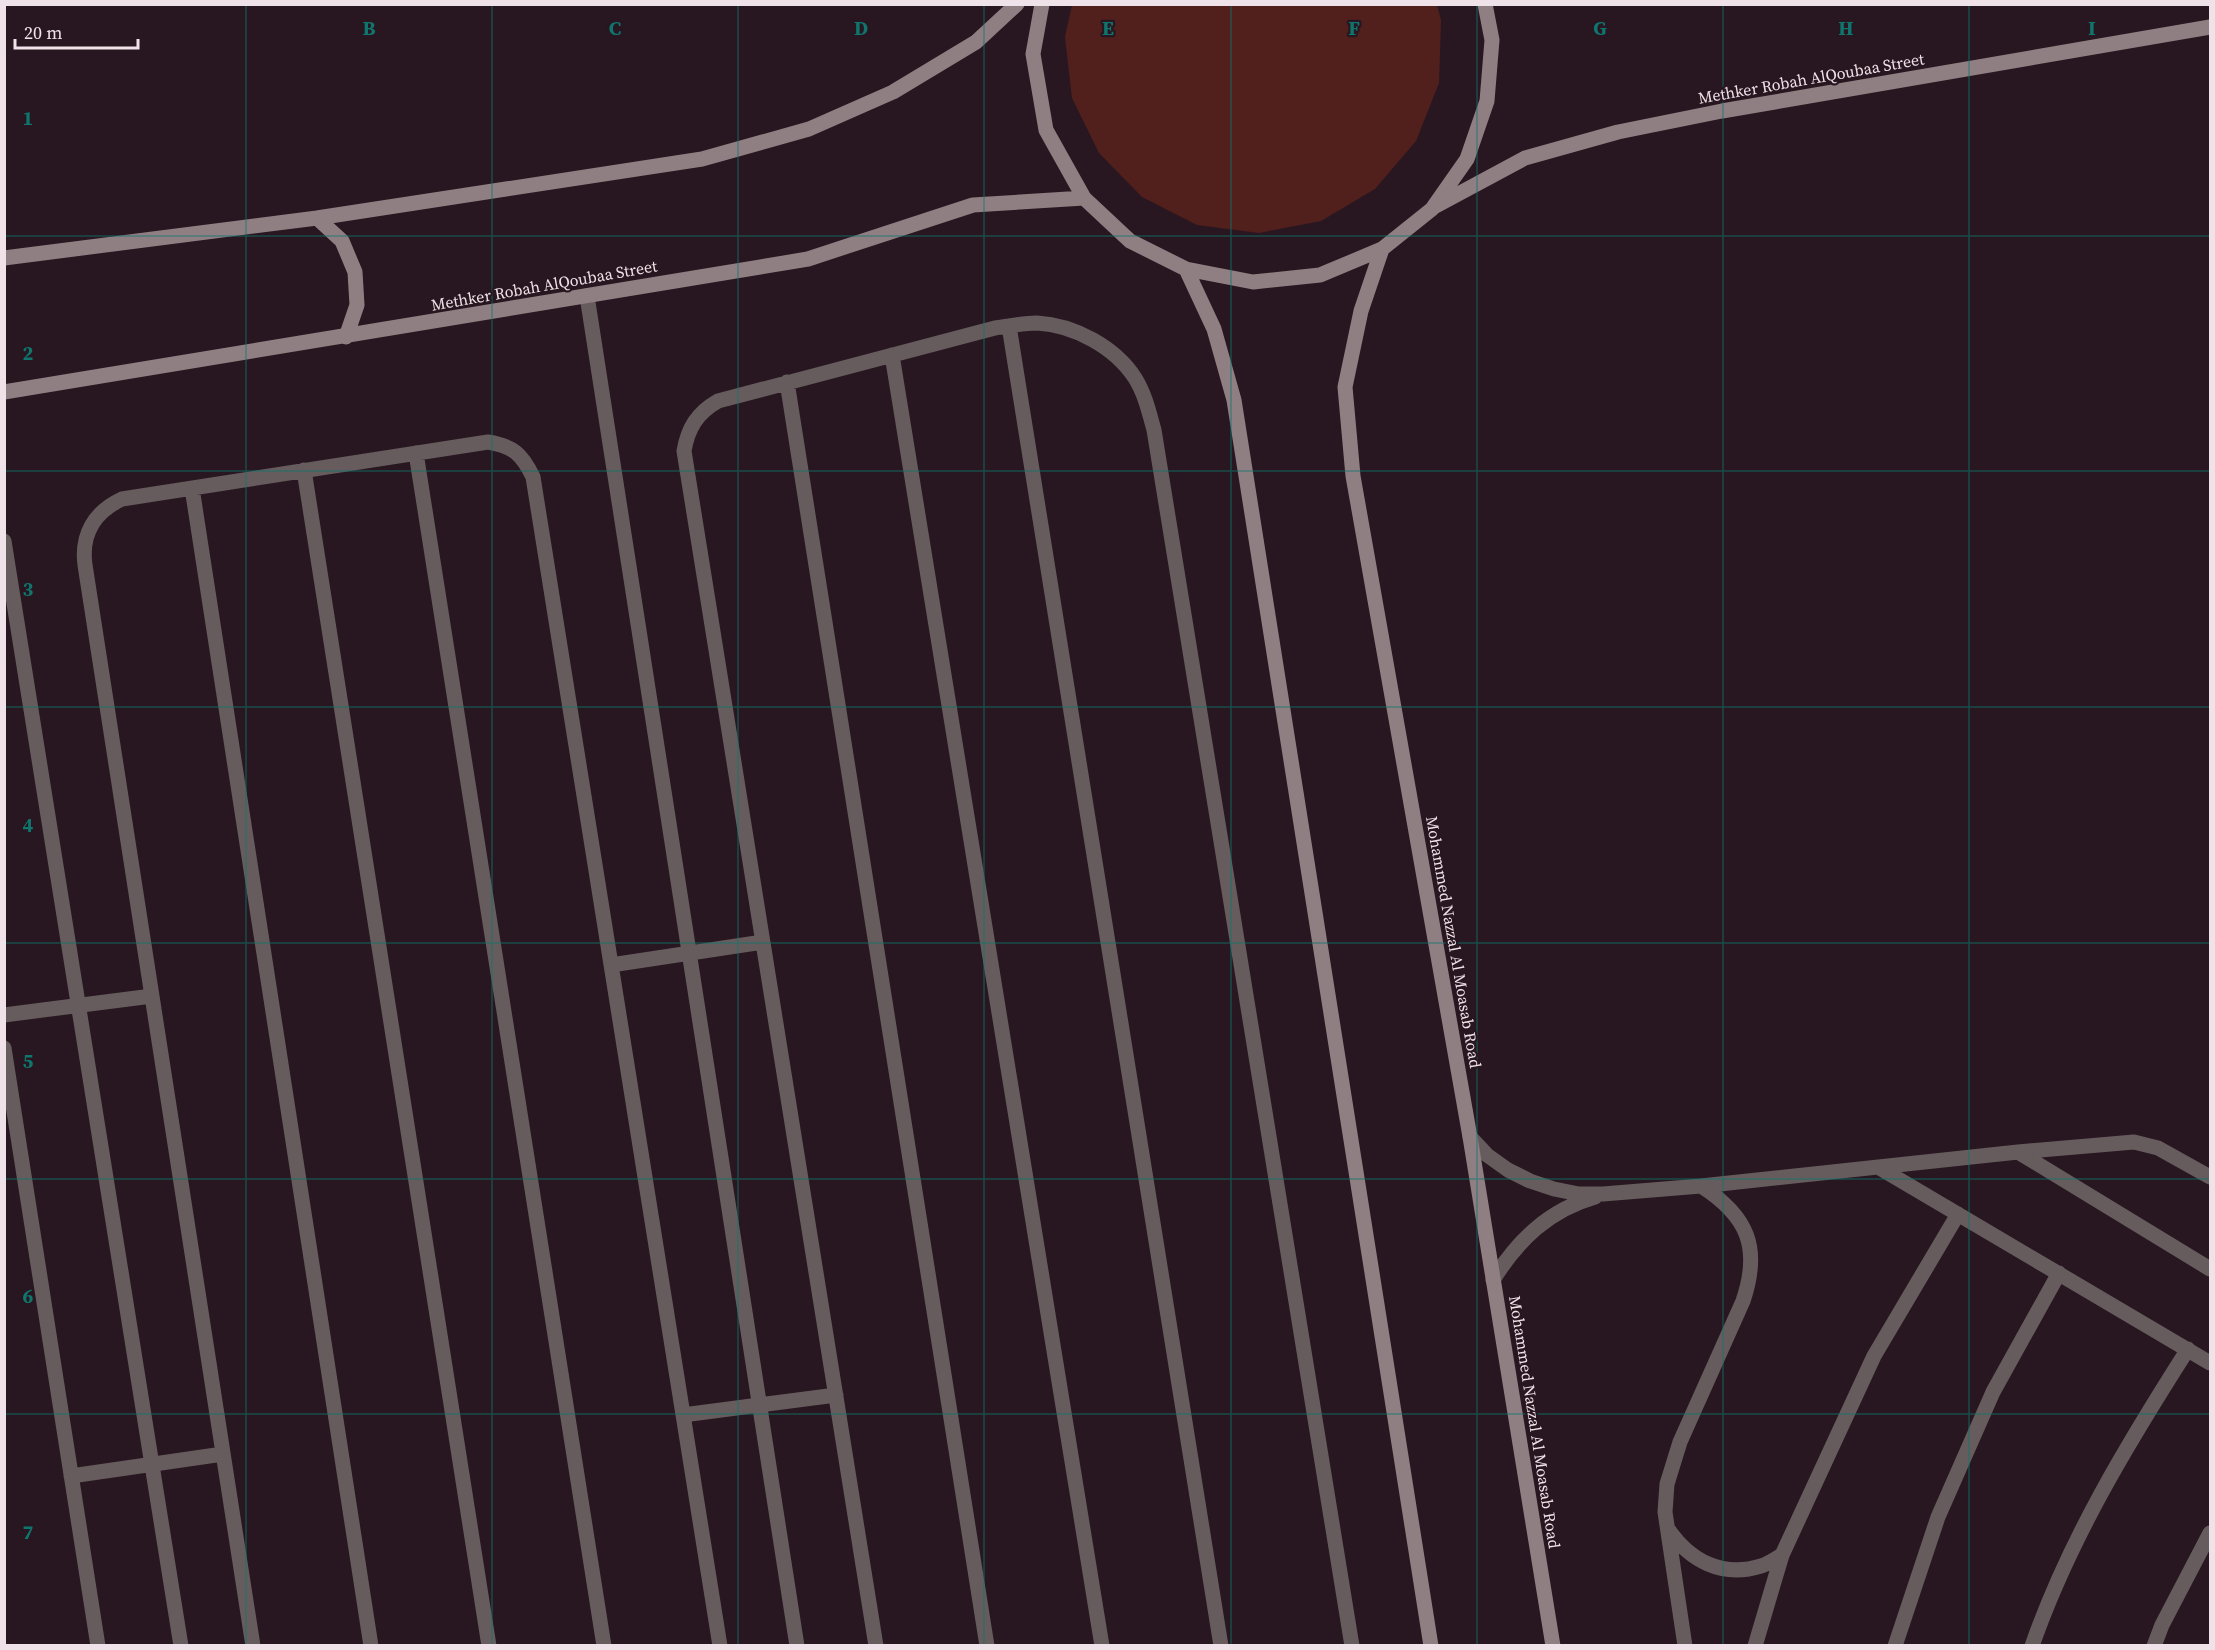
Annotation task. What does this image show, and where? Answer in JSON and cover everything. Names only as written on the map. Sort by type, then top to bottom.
[{"type":"street","points":[[4,258],[317,218],[702,159],[809,129],[893,92],[976,42],[1017,4]]},
{"type":"street","points":[[1042,4],[1033,54],[1046,130],[1084,198],[1130,241],[1186,269],[1253,282],[1320,275],[1382,249],[1432,209],[1467,159],[1488,101],[1492,40],[1485,4]]},
{"type":"street","name":"Methker Robah AlQoubaa Street","points":[[1432,209],[1526,158],[1618,132],[1722,111],[2211,27]]},
{"type":"street","name":"Methker Robah AlQoubaa Street","points":[[4,392],[808,259],[973,205],[1084,198]]},
{"type":"street","points":[[317,218],[342,241],[355,272],[357,305],[346,337]]},
{"type":"street","name":"Mohammed Nazzal Al Moasab Road","points":[[1382,249],[1361,311],[1345,387],[1353,476],[1470,1137],[1553,1646]]},
{"type":"street","points":[[1186,269],[1214,329],[1234,400],[1431,1646]]},
{"type":"lane","points":[[587,296],[798,1646]]},
{"type":"lane","points":[[876,1646],[684,451],[690,428],[705,409],[718,400],[1009,326],[1037,323],[1066,328],[1092,339],[1115,356],[1134,377],[1147,403],[1154,430],[1352,1646]]},
{"type":"lane","points":[[1009,326],[1221,1646]]},
{"type":"lane","points":[[892,355],[1102,1646]]},
{"type":"lane","points":[[787,382],[987,1646]]},
{"type":"lane","points":[[253,1646],[83,552],[91,525],[99,514],[109,505],[122,499],[488,442],[503,445],[522,458],[533,477],[720,1646]]},
{"type":"lane","points":[[416,453],[604,1646]]},
{"type":"lane","points":[[304,470],[489,1646]]},
{"type":"lane","points":[[192,488],[372,1646]]},
{"type":"lane","points":[[4,541],[181,1646]]},
{"type":"lane","points":[[611,965],[763,942]]},
{"type":"lane","points":[[4,1014],[152,996]]},
{"type":"lane","points":[[4,1048],[98,1646]]},
{"type":"lane","points":[[1470,1137],[1494,1160],[1530,1181],[1579,1194],[1701,1186],[2134,1142],[2158,1148],[2211,1177]]},
{"type":"lane","points":[[2018,1152],[2211,1269]]},
{"type":"lane","points":[[1878,1167],[2211,1363]]},
{"type":"lane","points":[[1685,1646],[1665,1498],[1671,1467],[1680,1442],[1751,1280],[1752,1256],[1747,1234],[1736,1215],[1720,1198],[1701,1186]]},
{"type":"lane","points":[[1493,1280],[1514,1250],[1539,1224],[1581,1201],[1604,1194]]},
{"type":"lane","points":[[1755,1646],[1782,1555],[1874,1356],[1958,1214]]},
{"type":"lane","points":[[1895,1646],[1938,1517],[1993,1392],[2059,1273]]},
{"type":"lane","points":[[2032,1646],[2081,1530],[2131,1438],[2188,1349]]},
{"type":"lane","points":[[683,1415],[836,1395]]},
{"type":"lane","points":[[71,1476],[223,1454]]},
{"type":"lane","points":[[1667,1526],[1679,1545],[1696,1559],[1718,1568],[1740,1570],[1762,1566],[1782,1555]]},
{"type":"lane","points":[[2154,1646],[2211,1533]]},
{"type":"shaded area","points":[[1072,5],[1437,5],[1441,20],[1439,83],[1416,141],[1375,189],[1321,221],[1259,233],[1197,225],[1142,197],[1099,153],[1072,98],[1065,37]]}]
